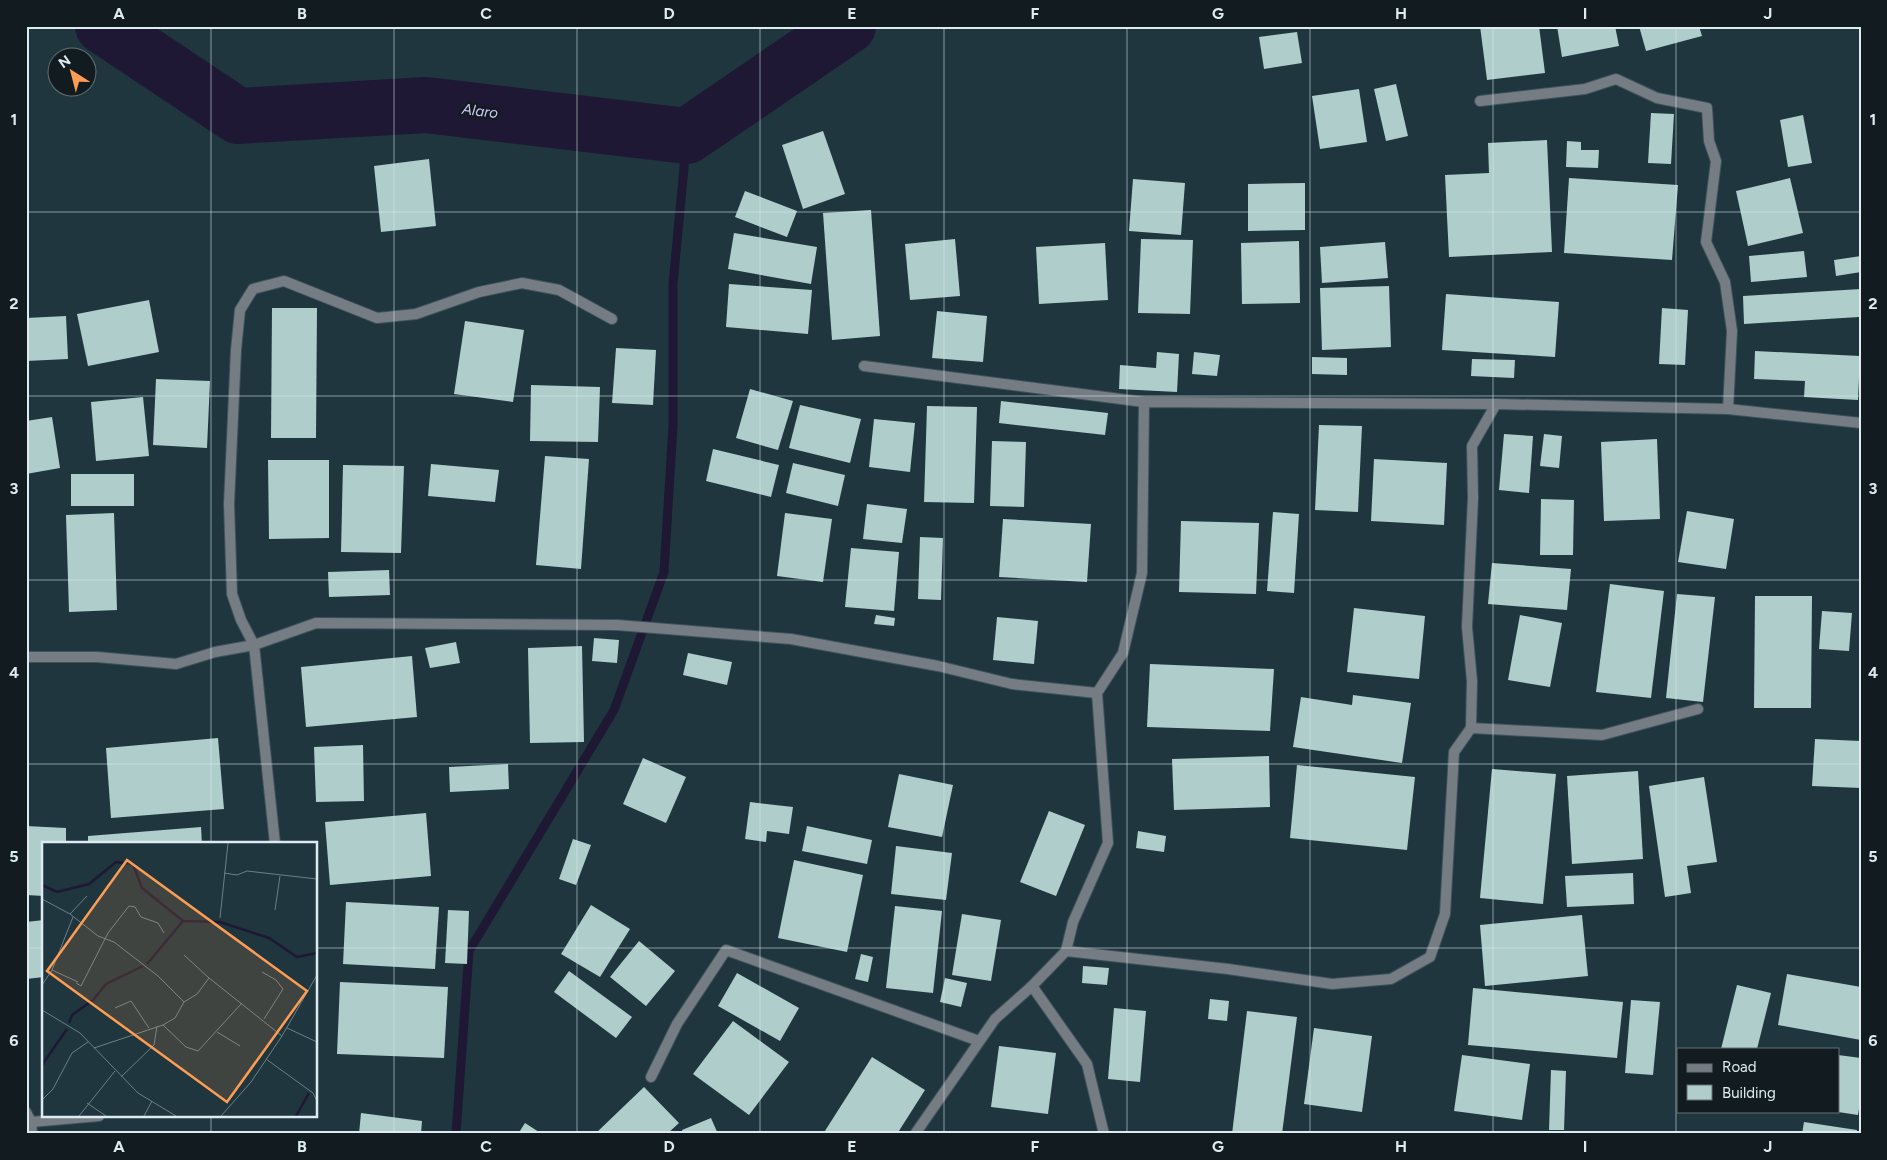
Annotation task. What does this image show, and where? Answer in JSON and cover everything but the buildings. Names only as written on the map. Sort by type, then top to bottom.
[{"type":"street","points":[[1480,101],[1585,89],[1616,79],[1657,98],[1708,108],[1709,141],[1716,161],[1706,242],[1725,282],[1732,331],[1728,409]]},
{"type":"street","points":[[275,842],[254,645],[232,594],[229,504],[236,350],[240,310],[253,289],[284,281],[377,318],[416,314],[478,292],[522,283],[558,290],[612,319]]},
{"type":"street","points":[[864,366],[1144,402],[1496,404],[1728,409],[1861,423]]},
{"type":"street","points":[[915,1134],[995,1018],[1032,986],[1066,951],[1073,922],[1108,843],[1097,693],[1123,653],[1142,573],[1144,402]]},
{"type":"street","points":[[1066,951],[1228,969],[1332,984],[1391,979],[1430,956],[1445,914],[1454,752],[1471,728],[1472,681],[1467,627],[1473,498],[1472,446],[1496,404]]},
{"type":"street","points":[[26,657],[97,657],[176,664],[215,652],[254,645],[316,623],[617,625],[791,639],[938,666],[1012,684],[1097,693]]},
{"type":"street","points":[[1471,728],[1602,735],[1698,709]]},
{"type":"street","points":[[651,1076],[677,1024],[726,950],[979,1041]]},
{"type":"street","points":[[1032,986],[1087,1064],[1104,1134]]},
{"type":"street","points":[[26,1112],[31,1122],[32,1134]]},
{"type":"street","points":[[31,1122],[76,1118]]},
{"type":"waterway","name":"Alaro","points":[[103,26],[238,116],[426,105],[687,136],[848,26]]},
{"type":"waterway","points":[[456,1134],[469,951],[614,710],[664,572],[673,426],[673,284],[687,136]]}]
